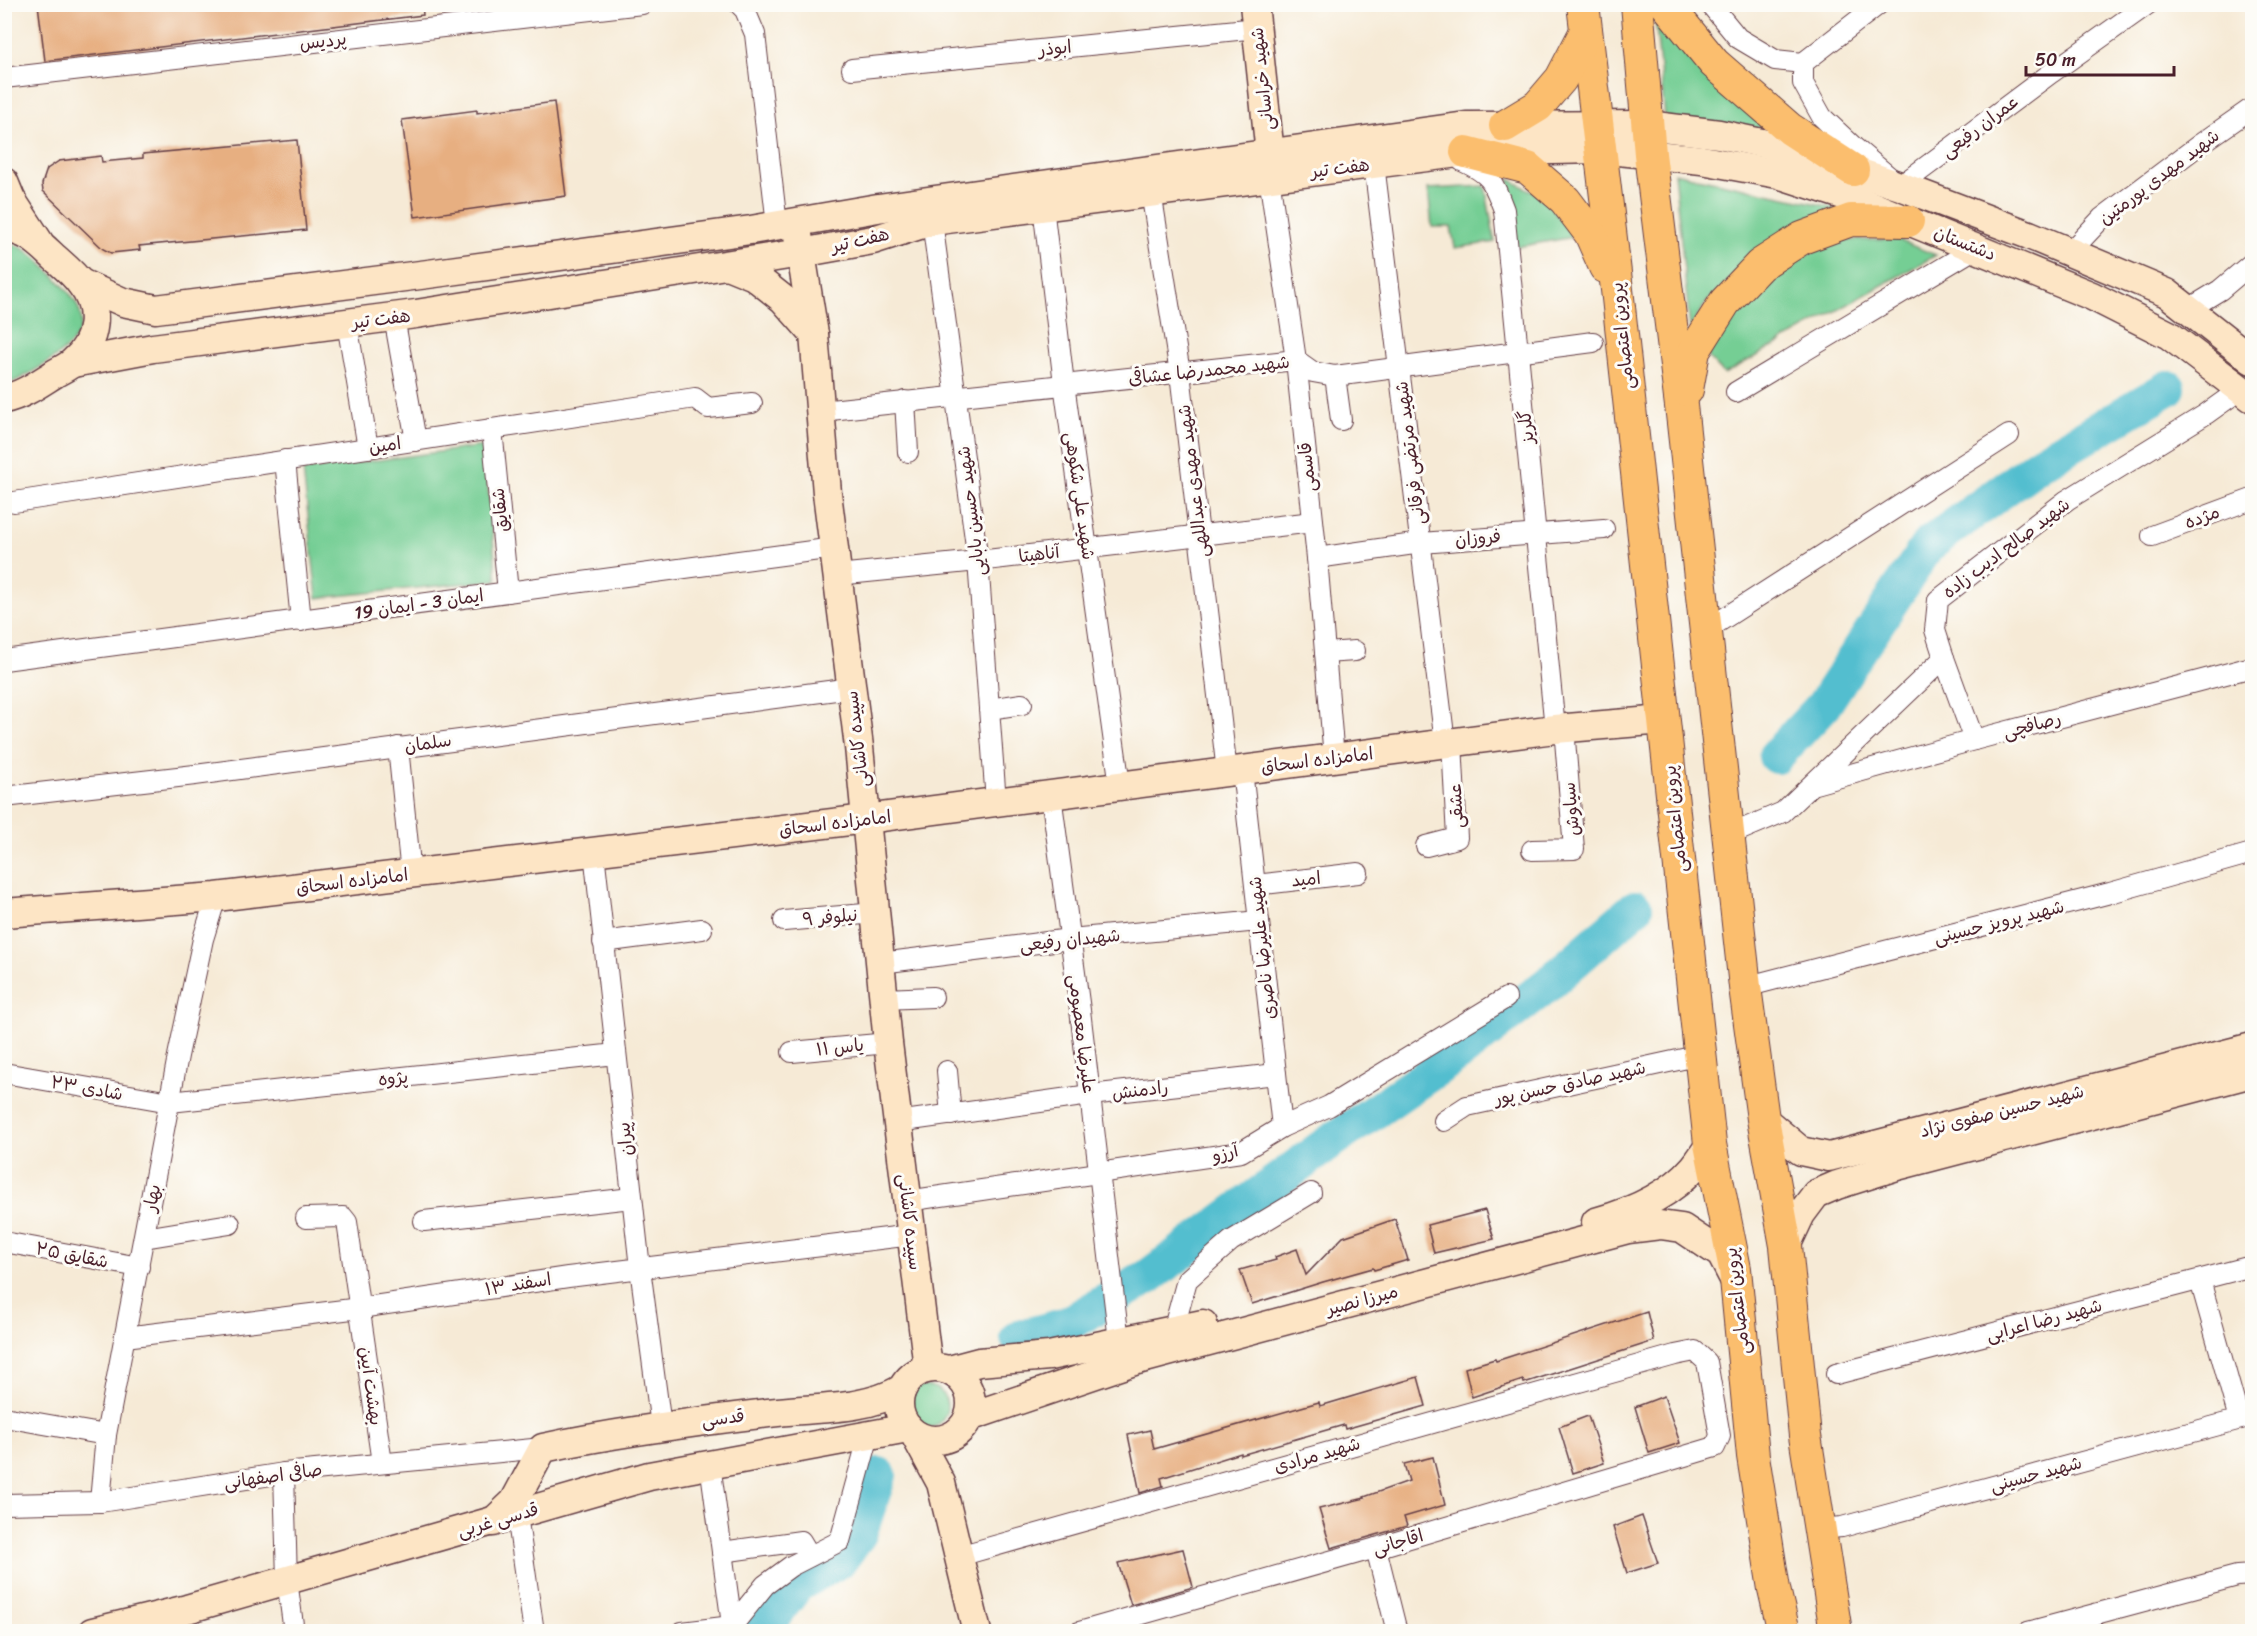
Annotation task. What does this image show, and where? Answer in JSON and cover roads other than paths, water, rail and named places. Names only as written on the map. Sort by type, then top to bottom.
[{"type":"main road","points":[[1636,4],[1648,140],[1682,414],[1745,987],[1763,1119],[1786,1246],[1805,1436],[1836,1632]]},
{"type":"main road","points":[[1666,4],[1714,63],[1790,129],[1852,170]]},
{"type":"main road","points":[[1505,126],[1538,106],[1561,79],[1584,18]]},
{"type":"main road","name":"پروین اعتصامی","points":[[1584,18],[1618,298],[1710,1144],[1737,1284],[1753,1456],[1774,1589],[1784,1632]]},
{"type":"main road","points":[[1453,145],[1528,168],[1566,200],[1590,233],[1618,298]]},
{"type":"main road","points":[[1682,414],[1694,351],[1725,302],[1761,265],[1802,238],[1851,220],[1908,220]]},
{"type":"street","name":"پردیس","points":[[4,78],[642,4]]},
{"type":"street","points":[[739,4],[746,10],[755,34],[787,224]]},
{"type":"street","points":[[1710,4],[1738,38],[1775,60],[1803,63],[1879,4]]},
{"type":"street","name":"عمران رفیعی","points":[[1900,186],[2148,4]]},
{"type":"street","name":"ابوذر","points":[[852,69],[1256,16]]},
{"type":"street","name":"شهید خراسانی","points":[[1256,16],[1270,166]]},
{"type":"street","points":[[1803,63],[1803,83],[1822,117],[1900,186]]},
{"type":"street","name":"شهید مهدی پورمتین","points":[[2070,252],[2102,218],[2199,145],[2253,108]]},
{"type":"street","name":"هفت تیر","points":[[73,363],[153,348],[394,317],[801,253],[873,240],[932,221],[1151,192],[1270,166],[1374,164],[1453,145],[1466,126],[1505,126],[1598,137],[1648,140]]},
{"type":"street","name":"هفت تیر","points":[[81,283],[123,302],[156,309],[787,224],[878,207],[1453,145],[1598,137]]},
{"type":"street","name":"دشتستان","points":[[1648,140],[1702,160],[1852,170],[1900,186],[2070,252],[2167,293],[2253,360]]},
{"type":"street","name":"گلریز","points":[[1453,145],[1493,182],[1504,210],[1517,351],[1559,728]]},
{"type":"street","name":"شهید مرتضی فرقانی","points":[[1374,164],[1448,743]]},
{"type":"street","name":"قاسمی","points":[[1270,166],[1296,360],[1317,558],[1334,758]]},
{"type":"street","name":"دشتستان","points":[[1796,166],[1855,199],[2092,296],[2169,334],[2247,394]]},
{"type":"street","points":[[4,182],[11,199],[39,242]]},
{"type":"street","name":"شهید مهدی عبداللهی","points":[[1151,192],[1180,373],[1199,535],[1235,771]]},
{"type":"street","name":"شهید علی شکوهی","points":[[1043,206],[1064,384],[1120,786]]},
{"type":"street","name":"شهید حسین بابایی","points":[[932,221],[978,561],[996,802]]},
{"type":"street","name":"سپیده کاشانی","points":[[787,224],[801,253],[814,334],[827,493],[866,819],[897,1122],[912,1235],[938,1369]]},
{"type":"street","points":[[4,229],[26,233],[39,242],[81,283],[91,299],[94,316],[93,333],[85,350],[73,363],[10,402]]},
{"type":"street","points":[[1737,392],[1976,248]]},
{"type":"street","points":[[2187,310],[2220,290],[2253,263]]},
{"type":"street","points":[[727,265],[754,276],[783,298],[814,334]]},
{"type":"street","points":[[153,348],[144,342],[139,323],[143,315],[156,309]]},
{"type":"street","points":[[394,317],[416,441]]},
{"type":"street","points":[[347,323],[368,448]]},
{"type":"street","name":"شهید محمدرضا عشاقی","points":[[821,411],[1296,360],[1312,372],[1335,376],[1593,342]]},
{"type":"street","points":[[1335,376],[1341,420]]},
{"type":"street","name":"شهید صالح ادیب زاده","points":[[1974,740],[1935,630],[1938,600],[2067,500],[2206,414],[2247,394]]},
{"type":"street","name":"امین","points":[[14,502],[695,398],[708,408],[752,403]]},
{"type":"street","points":[[905,401],[908,452]]},
{"type":"street","name":"شقایق","points":[[492,429],[508,592]]},
{"type":"street","points":[[1706,630],[2008,435]]},
{"type":"street","points":[[285,460],[301,621]]},
{"type":"street","name":"مژده","points":[[2152,536],[2253,499]]},
{"type":"street","name":"آناهیتا","points":[[835,562],[978,561],[1313,522]]},
{"type":"street","name":"فروزان","points":[[1317,558],[1421,543],[1604,529]]},
{"type":"street","name":"ایمان 3 - ایمان 19","points":[[4,660],[508,592],[835,562]]},
{"type":"street","points":[[1325,653],[1355,651]]},
{"type":"street","points":[[1729,835],[1783,813],[1944,658]]},
{"type":"street","name":"رصافچی","points":[[1813,785],[2253,667]]},
{"type":"street","name":"سلمان","points":[[4,797],[851,688]]},
{"type":"street","points":[[989,709],[1022,704]]},
{"type":"street","name":"امامزاده اسحاق","points":[[4,913],[216,897],[866,819],[1559,728],[1664,720]]},
{"type":"street","name":"سیاوش","points":[[1532,850],[1574,849],[1559,728]]},
{"type":"street","name":"عشقی","points":[[1426,846],[1458,838],[1448,743]]},
{"type":"street","points":[[398,747],[411,873]]},
{"type":"street","name":"شهید علیرضا ناصری","points":[[1235,771],[1255,885],[1282,1126]]},
{"type":"street","name":"علیرضا معصومی","points":[[1051,795],[1112,1274],[1131,1346]]},
{"type":"street","name":"پیران","points":[[594,852],[640,1268],[661,1426]]},
{"type":"street","name":"شهید پرویز حسینی","points":[[1745,987],[2110,893],[2253,853]]},
{"type":"street","name":"امید","points":[[1255,885],[1358,873]]},
{"type":"street","name":"بهار","points":[[100,1502],[106,1435],[203,939],[216,897]]},
{"type":"street","name":"نیلوفر ۹","points":[[784,921],[876,914]]},
{"type":"street","name":"شهیدان رفیعی","points":[[881,963],[1070,939],[1259,921]]},
{"type":"street","points":[[603,942],[702,929]]},
{"type":"street","points":[[884,999],[933,997]]},
{"type":"street","name":"آرزو","points":[[907,1201],[1240,1152],[1282,1126],[1329,1106],[1506,998]]},
{"type":"street","name":"یاس ۱۱","points":[[792,1052],[888,1043]]},
{"type":"street","name":"شهید حسین صفوی نژاد","points":[[1763,1119],[1801,1151],[1828,1157],[2253,1047]]},
{"type":"street","name":"پژوه","points":[[170,1102],[616,1054]]},
{"type":"street","name":"شهید صادق حسن پور","points":[[1444,1121],[1467,1106],[1701,1054]]},
{"type":"street","points":[[947,1071],[951,1115]]},
{"type":"street","name":"شهید حسین صفوی نژاد","points":[[1786,1246],[1801,1214],[1816,1194],[1832,1187],[1896,1166],[2253,1072]]},
{"type":"street","name":"شادی ۲۳","points":[[4,1074],[170,1102]]},
{"type":"street","name":"رادمنش","points":[[897,1122],[1090,1095],[1276,1074]]},
{"type":"street","name":"میرزا نصیر","points":[[938,1369],[979,1362],[1131,1346],[1625,1221],[1642,1205],[1680,1181],[1695,1167],[1710,1144]]},
{"type":"street","points":[[1828,1157],[1818,1161],[1813,1171],[1814,1177],[1821,1185],[1832,1187]]},
{"type":"street","points":[[1173,1331],[1188,1280],[1231,1241],[1311,1193]]},
{"type":"street","points":[[424,1221],[632,1198]]},
{"type":"street","name":"بهشت آیین","points":[[306,1218],[343,1217],[347,1222],[382,1463]]},
{"type":"street","name":"میرزا نصیر","points":[[964,1425],[1131,1346],[1173,1331],[1605,1219],[1682,1228],[1721,1254],[1737,1284]]},
{"type":"street","points":[[144,1238],[230,1224]]},
{"type":"street","name":"اسفند ۱۳","points":[[125,1337],[360,1308],[640,1268],[912,1235]]},
{"type":"street","name":"شقایق ۲۵","points":[[4,1242],[139,1267]]},
{"type":"street","name":"شهید رضا اعرابی","points":[[1836,1374],[2253,1266]]},
{"type":"street","points":[[2199,1280],[2246,1417]]},
{"type":"street","name":"اقاجانی","points":[[1079,1632],[1376,1548],[1715,1448],[1720,1436],[1707,1362],[1695,1351],[1675,1355]]},
{"type":"street","name":"شهید مرادی","points":[[958,1556],[1675,1355]]},
{"type":"street","points":[[941,1483],[972,1403],[969,1389],[961,1378],[938,1369],[917,1372],[908,1380],[902,1389],[899,1410],[941,1483],[977,1632]]},
{"type":"street","name":"قدسی","points":[[543,1448],[661,1426],[771,1412],[841,1407],[884,1399],[902,1389]]},
{"type":"street","points":[[4,1417],[106,1435]]},
{"type":"street","name":"شهید حسینی","points":[[1819,1529],[1842,1527],[2246,1417]]},
{"type":"street","points":[[911,1431],[932,1440],[942,1440],[964,1425]]},
{"type":"street","name":"قدسی غربی","points":[[92,1632],[187,1609],[649,1476],[869,1435],[911,1431]]},
{"type":"street","points":[[733,1629],[765,1585],[791,1566],[840,1541],[869,1435]]},
{"type":"street","points":[[534,1632],[505,1519],[543,1448]]},
{"type":"street","name":"صافی اصفهانی","points":[[4,1504],[100,1502],[284,1473],[543,1448]]},
{"type":"street","points":[[710,1464],[733,1629]]},
{"type":"street","points":[[284,1473],[287,1580],[294,1632]]},
{"type":"street","points":[[722,1552],[801,1541],[810,1556]]},
{"type":"street","points":[[1376,1548],[1397,1632]]},
{"type":"street","points":[[2028,1632],[2237,1576],[2253,1575]]},
{"type":"street","points":[[682,1632],[733,1629]]},
{"type":"waterway","points":[[1776,756],[1823,706],[1928,545],[2039,464],[2168,388]]},
{"type":"waterway","points":[[1018,1338],[1066,1325],[1148,1277],[1323,1147],[1457,1055],[1547,985],[1635,908]]},
{"type":"waterway","points":[[761,1632],[797,1585],[840,1560],[859,1534],[879,1475]]}]
